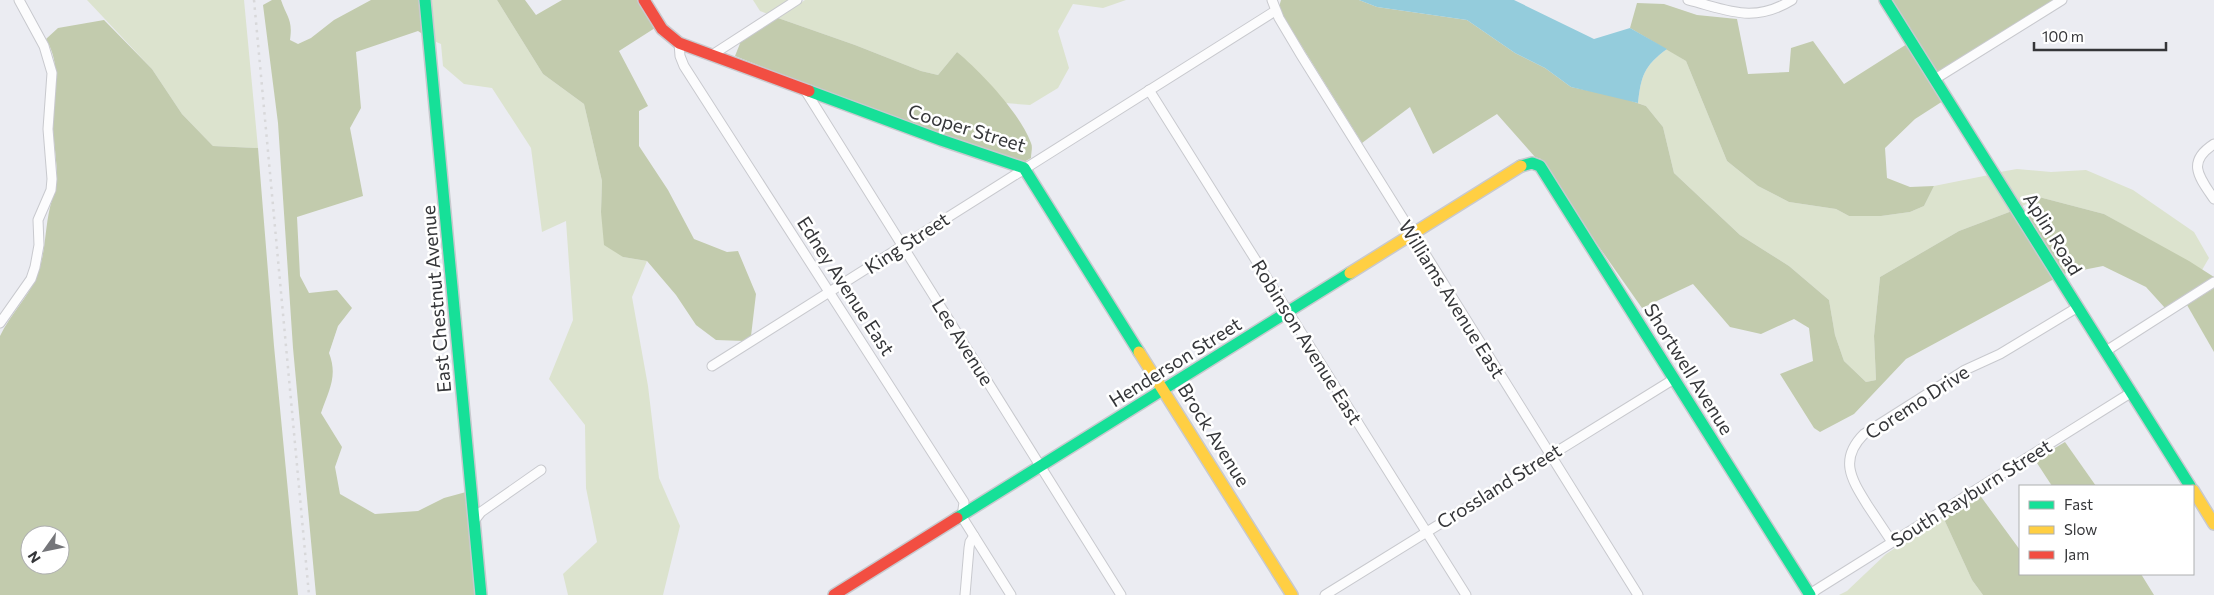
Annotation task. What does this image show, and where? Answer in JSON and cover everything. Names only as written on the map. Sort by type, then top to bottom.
[{"type":"street","points":[[0,323],[31,279],[39,245],[38,220],[51,190],[52,179],[48,129],[52,73],[50,59],[19,0]]},
{"type":"street","name":"East Chestnut Avenue","points":[[425,0],[481,595]]},
{"type":"street","points":[[644,0],[662,29],[679,43]]},
{"type":"street","points":[[712,55],[797,0]]},
{"type":"street","name":"Williams Avenue East","points":[[1272,0],[1275,11],[1549,455],[1638,595]]},
{"type":"street","points":[[1688,0],[1747,14],[1758,14],[1778,9],[1792,0]]},
{"type":"street","name":"Aplin Road","points":[[1885,0],[2189,485]]},
{"type":"street","points":[[1935,80],[2062,0]]},
{"type":"street","name":"Cooper Street","points":[[679,43],[941,140],[1024,168],[1275,11]]},
{"type":"street","name":"Edney Avenue East","points":[[679,43],[680,56],[684,66],[964,502],[962,517],[1011,595]]},
{"type":"street","name":"Lee Avenue","points":[[805,90],[1121,595]]},
{"type":"street","name":"Robinson Avenue East","points":[[1149,90],[1466,595]]},
{"type":"street","points":[[2214,144],[2200,154],[2197,169],[2214,198]]},
{"type":"street","name":"Henderson Street","points":[[834,595],[962,517],[1287,311],[1523,165],[1535,163]]},
{"type":"street","name":"Shortwell Avenue","points":[[1535,163],[1540,166],[1562,200],[1810,595]]},
{"type":"street","name":"King Street","points":[[712,366],[830,293],[1024,168]]},
{"type":"street","name":"Brock Avenue","points":[[1024,168],[1292,595]]},
{"type":"street","points":[[2106,351],[2214,282]]},
{"type":"street","name":"Coremo Drive","points":[[1892,542],[1852,479],[1849,460],[1858,440],[1864,434],[1966,370],[2000,354],[2078,306]]},
{"type":"street","name":"Crossland Street","points":[[1325,595],[1674,378]]},
{"type":"street","name":"South Rayburn Street","points":[[1810,595],[2132,392]]},
{"type":"street","points":[[474,521],[481,512],[541,470]]},
{"type":"street","points":[[2194,492],[2214,524]]},
{"type":"street","points":[[965,595],[969,548],[974,536]]},
{"type":"green space","points":[[87,0],[244,0],[258,148],[213,146],[182,114],[152,69]]},
{"type":"green space","points":[[272,0],[281,0],[290,23],[290,40],[298,44],[311,38],[334,20],[371,0],[420,0],[424,35],[418,31],[356,52],[361,108],[350,128],[363,196],[297,217],[300,276],[309,293],[337,290],[352,308],[338,326],[329,353],[332,361],[333,376],[321,413],[342,447],[335,467],[340,494],[375,514],[418,511],[444,498],[466,492],[476,595],[316,595],[293,348],[278,123],[263,5]]},
{"type":"green space","points":[[430,0],[497,0],[543,74],[584,104],[602,181],[601,212],[623,257],[647,261],[632,297],[648,386],[659,478],[680,526],[663,595],[568,595],[563,574],[597,542],[586,488],[585,425],[549,379],[573,320],[566,221],[542,232],[531,148],[492,88],[464,84],[443,66],[441,44],[434,41]]},
{"type":"green space","points":[[497,0],[525,0],[536,15],[562,0],[637,0],[655,28],[619,51],[648,106],[639,111],[639,146],[668,190],[694,239],[727,252],[738,251],[756,294],[751,336],[744,341],[716,340],[696,325],[676,295],[647,261],[623,257],[604,245],[601,212],[602,181],[584,104],[543,74]]},
{"type":"green space","points":[[753,0],[790,0],[768,14],[760,11]]},
{"type":"green space","points":[[805,0],[1126,0],[1103,8],[1073,4],[1058,31],[1069,68],[1058,88],[1030,105],[1005,103],[957,52],[938,75],[921,71],[778,18]]},
{"type":"green space","points":[[1281,0],[1359,0],[1377,7],[1467,20],[1515,53],[1545,68],[1571,87],[1620,97],[1646,106],[1663,127],[1674,173],[1740,235],[1789,266],[1829,300],[1835,335],[1844,361],[1866,382],[1876,380],[1874,336],[1880,277],[1959,231],[2012,211],[2054,279],[1906,359],[1854,414],[1820,432],[1814,428],[1780,374],[1813,361],[1809,328],[1794,319],[1761,334],[1730,327],[1693,284],[1642,308],[1585,227],[1541,159],[1535,157],[1497,114],[1433,154],[1410,107],[1362,143],[1283,16],[1279,7]]},
{"type":"green space","points":[[1891,0],[2054,0],[1937,73]]},
{"type":"green space","points":[[1637,3],[1664,4],[1697,15],[1737,19],[1748,74],[1789,72],[1791,48],[1813,41],[1844,84],[1907,44],[1943,101],[1915,119],[1885,148],[1887,178],[1910,187],[1934,186],[1924,206],[1910,212],[1881,216],[1849,216],[1836,209],[1789,202],[1758,186],[1727,161],[1686,61],[1630,28]]},
{"type":"green space","points":[[778,18],[921,71],[938,75],[957,52],[988,82],[1009,106],[1032,145],[1031,158],[1024,162],[943,136],[735,56],[741,41]]},
{"type":"green space","points":[[104,20],[152,69],[182,114],[213,146],[258,148],[274,346],[298,595],[0,595],[0,336],[28,292],[40,268],[49,210],[57,178],[53,129],[56,72],[51,50],[46,39],[58,28]]},
{"type":"green space","points":[[1667,49],[1686,61],[1727,161],[1758,186],[1789,202],[1836,209],[1849,216],[1881,216],[1910,212],[1924,206],[1934,186],[1989,175],[2012,211],[1959,231],[1880,277],[1874,336],[1876,380],[1866,382],[1844,361],[1835,335],[1829,300],[1789,266],[1740,235],[1674,173],[1663,127],[1646,106],[1638,103],[1645,72],[1653,61]]},
{"type":"green space","points":[[2017,169],[2051,172],[2086,170],[2133,190],[2194,232],[2209,258],[2202,270],[2104,214],[2039,197],[2021,207],[2000,172]]},
{"type":"green space","points":[[2039,197],[2104,214],[2214,277],[2165,308],[2146,287],[2103,266],[2063,274],[2027,216],[2033,209],[2034,200]]},
{"type":"green space","points":[[2214,288],[2214,352],[2187,305]]},
{"type":"green space","points":[[2065,442],[2095,485],[2051,485],[2035,460]]},
{"type":"green space","points":[[1979,494],[2019,549],[2019,575],[2142,575],[2154,595],[1983,595],[1972,580],[1943,517]]},
{"type":"green space","points":[[1943,517],[1972,580],[1983,595],[1839,595],[1847,591],[1886,554]]},
{"type":"water","points":[[1359,0],[1514,0],[1594,39],[1630,28],[1667,49],[1653,61],[1645,72],[1638,103],[1571,87],[1545,68],[1515,53],[1467,20],[1377,7]]},
{"type":"railway","points":[[254,0],[309,595]]},
{"type":"traffic: fast","points":[[425,0],[481,595]]},
{"type":"traffic: fast","points":[[1885,0],[2189,485]]},
{"type":"traffic: fast","points":[[809,91],[941,140],[1024,168],[1139,352]]},
{"type":"traffic: fast","points":[[1521,166],[1532,163],[1540,166],[1810,595]]},
{"type":"traffic: fast","points":[[957,518],[1350,273]]},
{"type":"traffic: slow","points":[[1350,273],[1521,166]]},
{"type":"traffic: slow","points":[[1139,352],[1292,595]]},
{"type":"traffic: slow","points":[[2194,492],[2214,524]]},
{"type":"traffic: jam","points":[[644,0],[662,29],[679,43],[809,91]]},
{"type":"traffic: jam","points":[[834,595],[957,518]]}]
